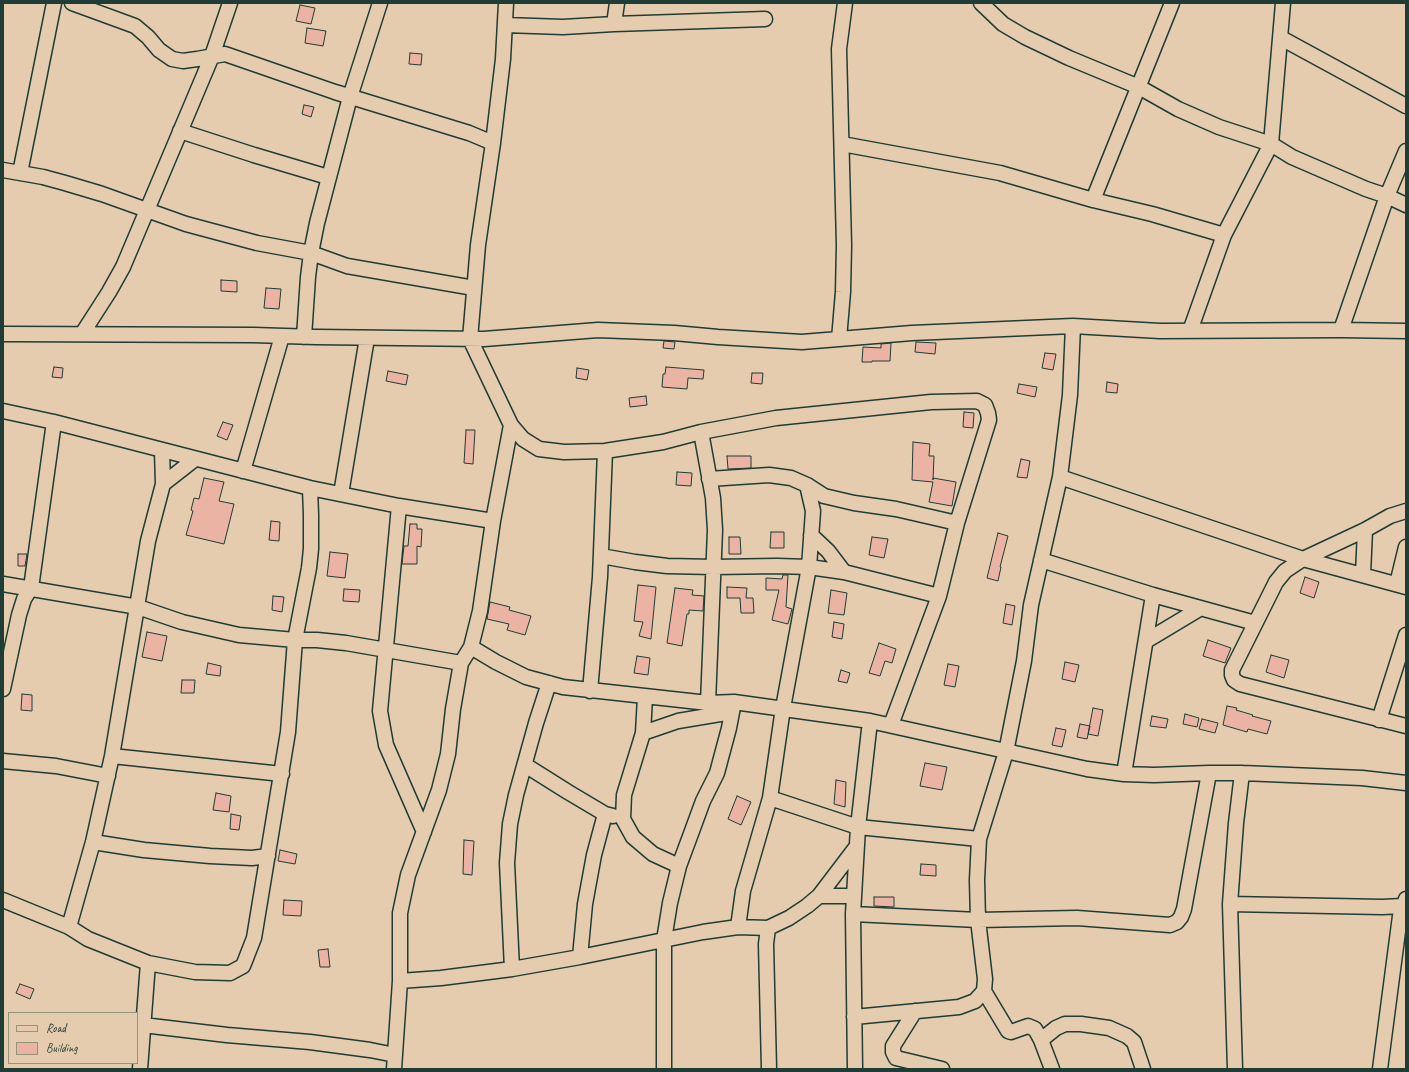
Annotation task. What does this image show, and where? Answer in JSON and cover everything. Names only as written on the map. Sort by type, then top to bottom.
[{"type":"street","points":[[20,173],[54,3]]},
{"type":"street","points":[[72,3],[135,26],[148,37],[159,50],[172,59],[183,60],[225,54],[350,97],[469,132],[493,142]]},
{"type":"street","points":[[82,334],[123,267],[212,56],[230,3]]},
{"type":"street","points":[[304,337],[311,253],[328,177],[350,97],[380,3]]},
{"type":"street","points":[[506,3],[502,59],[493,142],[478,246],[470,339],[511,425],[523,439],[539,449],[564,452],[605,451],[663,442],[701,432],[776,418],[931,402],[977,401],[985,405],[988,413],[988,420],[956,523],[939,596],[890,725]]},
{"type":"street","points":[[614,24],[618,3]]},
{"type":"street","points":[[839,339],[843,292],[844,245],[839,49],[845,3]]},
{"type":"street","points":[[981,3],[1003,24],[1025,37],[1069,58],[1139,87],[1178,109],[1212,124],[1271,144],[1292,157],[1406,205]]},
{"type":"street","points":[[1092,200],[1172,3]]},
{"type":"street","points":[[1190,331],[1224,235],[1271,144],[1283,3]]},
{"type":"street","points":[[505,25],[563,27],[765,19]]},
{"type":"street","points":[[1280,38],[1406,106]]},
{"type":"street","points":[[180,131],[328,177]]},
{"type":"street","points":[[842,144],[1000,173],[1092,200],[1152,214],[1224,235]]},
{"type":"street","points":[[1341,330],[1387,196],[1406,151]]},
{"type":"street","points":[[3,170],[72,185],[186,224],[256,243],[311,253],[347,266],[474,288]]},
{"type":"street","points":[[1052,1069],[1041,1040],[1035,1029],[1032,1026],[1028,1026],[1011,1032],[1008,1031],[984,991],[985,979],[978,920],[977,880],[979,839],[1006,752],[1024,661],[1031,605],[1060,477],[1070,394],[1073,326]]},
{"type":"street","points":[[3,334],[484,339],[598,330],[674,333],[726,338],[802,342],[912,333],[1073,326],[1190,331],[1406,331]]},
{"type":"street","points":[[242,471],[282,336]]},
{"type":"street","points":[[341,494],[367,338]]},
{"type":"street","points":[[3,411],[54,422],[310,488],[399,506],[494,520]]},
{"type":"street","points":[[3,689],[19,615],[24,599],[31,588],[54,422]]},
{"type":"street","points":[[394,1069],[400,981],[400,913],[408,875],[439,790],[448,754],[453,709],[461,662],[471,647],[480,612],[494,520],[511,425]]},
{"type":"street","points":[[701,432],[713,498],[715,530],[708,703]]},
{"type":"street","points":[[69,927],[93,842],[112,756],[148,541],[163,484],[162,451]]},
{"type":"street","points":[[590,691],[601,556],[605,451]]},
{"type":"street","points":[[163,484],[195,459]]},
{"type":"street","points":[[709,479],[769,475],[791,478],[807,485],[824,496],[854,503],[896,509],[956,523]]},
{"type":"street","points":[[1060,477],[1303,559],[1401,585],[1406,547]]},
{"type":"street","points":[[738,927],[743,892],[770,798],[783,708],[809,567],[813,511],[807,485]]},
{"type":"street","points":[[3,900],[69,927],[88,939],[148,963],[195,972],[230,973],[243,966],[254,938],[288,732],[294,640],[309,568],[311,529],[310,488]]},
{"type":"street","points":[[813,511],[824,496]]},
{"type":"street","points":[[399,506],[380,711],[386,744],[424,832]]},
{"type":"street","points":[[1406,511],[1390,516],[1365,530],[1303,559],[1285,571],[1276,582],[1232,670],[1234,680],[1240,684],[1406,726]]},
{"type":"street","points":[[1363,574],[1365,530]]},
{"type":"street","points":[[811,535],[828,552],[844,572]]},
{"type":"street","points":[[601,556],[667,566],[809,567],[844,572],[939,596]]},
{"type":"street","points":[[1040,560],[1153,595],[1255,623]]},
{"type":"street","points":[[3,584],[138,607],[182,622],[239,635],[346,643],[461,662]]},
{"type":"street","points":[[1124,774],[1153,595]]},
{"type":"street","points":[[1149,619],[1173,600]]},
{"type":"street","points":[[1146,640],[1202,608]]},
{"type":"street","points":[[1379,720],[1406,635]]},
{"type":"street","points":[[471,647],[526,677],[563,687],[733,707],[783,708],[870,721],[1087,769],[1124,774],[1154,775],[1242,773],[1362,778],[1406,783]]},
{"type":"street","points":[[512,968],[508,863],[510,824],[536,723],[549,683]]},
{"type":"street","points":[[645,697],[643,733],[624,795],[623,819],[632,837],[653,854],[679,866]]},
{"type":"street","points":[[643,733],[733,707]]},
{"type":"street","points":[[664,1069],[664,940],[670,903],[679,866],[702,801],[717,772],[724,750],[733,707]]},
{"type":"street","points":[[855,1069],[853,914],[858,827],[870,721]]},
{"type":"street","points":[[112,756],[282,774]]},
{"type":"street","points":[[3,761],[56,766],[108,776]]},
{"type":"street","points":[[525,765],[605,814],[623,819]]},
{"type":"street","points":[[853,914],[978,920],[1077,918],[1170,924],[1177,922],[1184,909],[1209,773]]},
{"type":"street","points":[[1235,1069],[1230,904],[1236,823],[1242,773]]},
{"type":"street","points":[[770,798],[858,827],[979,839]]},
{"type":"street","points":[[580,957],[586,904],[594,855],[605,814]]},
{"type":"street","points":[[93,842],[144,850],[216,857],[252,858],[268,856]]},
{"type":"street","points":[[400,981],[441,978],[512,968],[580,957],[703,932],[738,927],[768,928],[789,918],[819,896],[857,846]]},
{"type":"street","points":[[819,896],[854,896]]},
{"type":"street","points":[[1230,904],[1404,908],[1380,1069]]},
{"type":"street","points":[[768,928],[766,944],[769,1069]]},
{"type":"street","points":[[140,1069],[148,963]]},
{"type":"street","points":[[854,1017],[959,1006],[975,1001],[984,991]]},
{"type":"street","points":[[915,1011],[893,1046],[893,1052],[896,1058],[942,1069]]},
{"type":"street","points":[[1041,1040],[1056,1028],[1065,1024],[1081,1024],[1109,1028],[1127,1036],[1134,1042],[1144,1069]]},
{"type":"street","points":[[143,1025],[227,1035],[310,1042],[395,1055]]},
{"type":"building","points":[[300,5],[315,8],[311,24],[296,21]]},
{"type":"building","points":[[307,28],[326,31],[323,46],[305,43]]},
{"type":"building","points":[[410,53],[422,54],[421,65],[409,64]]},
{"type":"building","points":[[304,105],[314,107],[311,117],[302,114]]},
{"type":"building","points":[[221,280],[237,281],[237,292],[221,291]]},
{"type":"building","points":[[266,288],[281,289],[279,309],[264,308]]},
{"type":"building","points":[[664,341],[675,342],[674,349],[663,348]]},
{"type":"building","points":[[916,342],[936,343],[935,354],[915,352]]},
{"type":"building","points":[[891,343],[890,361],[862,362],[863,347],[881,348],[881,344]]},
{"type":"building","points":[[1045,353],[1056,354],[1053,370],[1042,368]]},
{"type":"building","points":[[54,367],[63,368],[62,378],[52,377]]},
{"type":"building","points":[[666,367],[704,370],[703,379],[688,378],[687,389],[662,387],[663,374],[665,374]]},
{"type":"building","points":[[577,368],[589,370],[587,380],[576,378]]},
{"type":"building","points":[[388,371],[408,375],[406,385],[386,381]]},
{"type":"building","points":[[752,373],[763,373],[762,384],[751,383]]},
{"type":"building","points":[[1107,382],[1118,384],[1117,393],[1106,392]]},
{"type":"building","points":[[1019,384],[1037,387],[1035,397],[1017,393]]},
{"type":"building","points":[[646,396],[647,405],[630,407],[629,398]]},
{"type":"building","points":[[964,412],[974,413],[973,428],[963,427]]},
{"type":"building","points":[[223,422],[233,425],[227,440],[217,436]]},
{"type":"building","points":[[466,430],[475,430],[473,464],[464,463]]},
{"type":"building","points":[[913,442],[930,444],[929,456],[934,456],[933,478],[956,482],[952,506],[929,502],[933,482],[912,480]]},
{"type":"building","points":[[727,456],[751,456],[751,468],[728,469]]},
{"type":"building","points":[[1021,459],[1030,461],[1027,478],[1017,477]]},
{"type":"building","points":[[677,472],[692,473],[691,486],[676,485]]},
{"type":"building","points":[[204,478],[224,482],[219,501],[234,504],[224,544],[186,535],[193,511],[191,510],[194,498],[199,499]]},
{"type":"building","points":[[271,521],[280,522],[279,541],[269,540]]},
{"type":"building","points":[[410,524],[417,524],[417,529],[422,529],[421,547],[417,546],[417,564],[402,564],[404,546],[408,546]]},
{"type":"building","points":[[771,532],[784,532],[784,548],[770,548]]},
{"type":"building","points":[[998,533],[1008,536],[998,581],[987,578]]},
{"type":"building","points":[[729,537],[740,537],[741,554],[729,554]]},
{"type":"building","points":[[872,537],[888,539],[884,558],[869,555]]},
{"type":"building","points":[[330,552],[348,554],[345,578],[327,576]]},
{"type":"building","points":[[18,554],[27,554],[25,566],[18,566]]},
{"type":"building","points":[[783,575],[788,575],[786,607],[792,609],[788,624],[772,620],[779,590],[766,590],[766,578],[782,579]]},
{"type":"building","points":[[1305,577],[1319,582],[1314,598],[1300,593]]},
{"type":"building","points":[[638,585],[656,587],[651,639],[639,636],[643,622],[634,621]]},
{"type":"building","points":[[727,587],[747,588],[746,598],[753,598],[754,613],[741,613],[740,598],[727,598]]},
{"type":"building","points":[[675,588],[693,590],[692,595],[704,596],[703,611],[689,610],[689,614],[687,614],[682,646],[667,643]]},
{"type":"building","points":[[344,589],[360,590],[359,602],[343,601]]},
{"type":"building","points":[[831,590],[847,593],[844,615],[828,613]]},
{"type":"building","points":[[273,596],[284,597],[282,612],[272,610]]},
{"type":"building","points":[[490,602],[510,607],[509,610],[531,616],[525,635],[507,630],[509,624],[487,619]]},
{"type":"building","points":[[1006,604],[1015,606],[1012,625],[1003,623]]},
{"type":"building","points":[[834,622],[844,624],[842,639],[832,637]]},
{"type":"building","points":[[147,632],[167,636],[162,661],[142,657]]},
{"type":"building","points":[[1208,640],[1231,648],[1225,663],[1203,656]]},
{"type":"building","points":[[879,643],[896,649],[892,663],[885,661],[880,676],[869,673]]},
{"type":"building","points":[[1271,655],[1289,660],[1284,678],[1266,672]]},
{"type":"building","points":[[637,656],[650,658],[648,675],[634,673]]},
{"type":"building","points":[[1065,662],[1079,665],[1075,682],[1062,679]]},
{"type":"building","points":[[208,663],[221,666],[220,676],[206,674]]},
{"type":"building","points":[[948,664],[959,666],[955,687],[944,685]]},
{"type":"building","points":[[841,670],[850,673],[847,683],[838,681]]},
{"type":"building","points":[[182,680],[195,680],[194,693],[181,693]]},
{"type":"building","points":[[22,694],[32,695],[32,711],[21,710]]},
{"type":"building","points":[[1227,706],[1237,708],[1236,710],[1253,715],[1252,716],[1271,721],[1267,734],[1248,729],[1247,732],[1223,725]]},
{"type":"building","points":[[1093,708],[1103,710],[1098,736],[1088,734]]},
{"type":"building","points":[[1185,714],[1199,718],[1197,727],[1183,724]]},
{"type":"building","points":[[1152,716],[1168,719],[1166,728],[1150,726]]},
{"type":"building","points":[[1202,719],[1218,723],[1215,733],[1199,729]]},
{"type":"building","points":[[1080,724],[1090,726],[1087,739],[1077,737]]},
{"type":"building","points":[[1056,728],[1066,730],[1062,747],[1052,745]]},
{"type":"building","points":[[925,763],[947,767],[942,790],[920,786]]},
{"type":"building","points":[[836,780],[846,782],[845,807],[834,804]]},
{"type":"building","points":[[216,793],[231,796],[229,812],[213,810]]},
{"type":"building","points":[[737,796],[751,802],[741,825],[728,819]]},
{"type":"building","points":[[231,814],[241,816],[239,830],[230,829]]},
{"type":"building","points":[[464,840],[474,841],[472,875],[463,874]]},
{"type":"building","points":[[280,850],[297,854],[295,864],[278,861]]},
{"type":"building","points":[[921,864],[936,865],[936,876],[920,875]]},
{"type":"building","points":[[874,897],[894,897],[894,907],[874,906]]},
{"type":"building","points":[[284,900],[302,901],[301,916],[283,915]]},
{"type":"building","points":[[328,949],[330,967],[320,967],[318,950]]},
{"type":"building","points":[[20,984],[34,989],[30,999],[16,993]]}]
